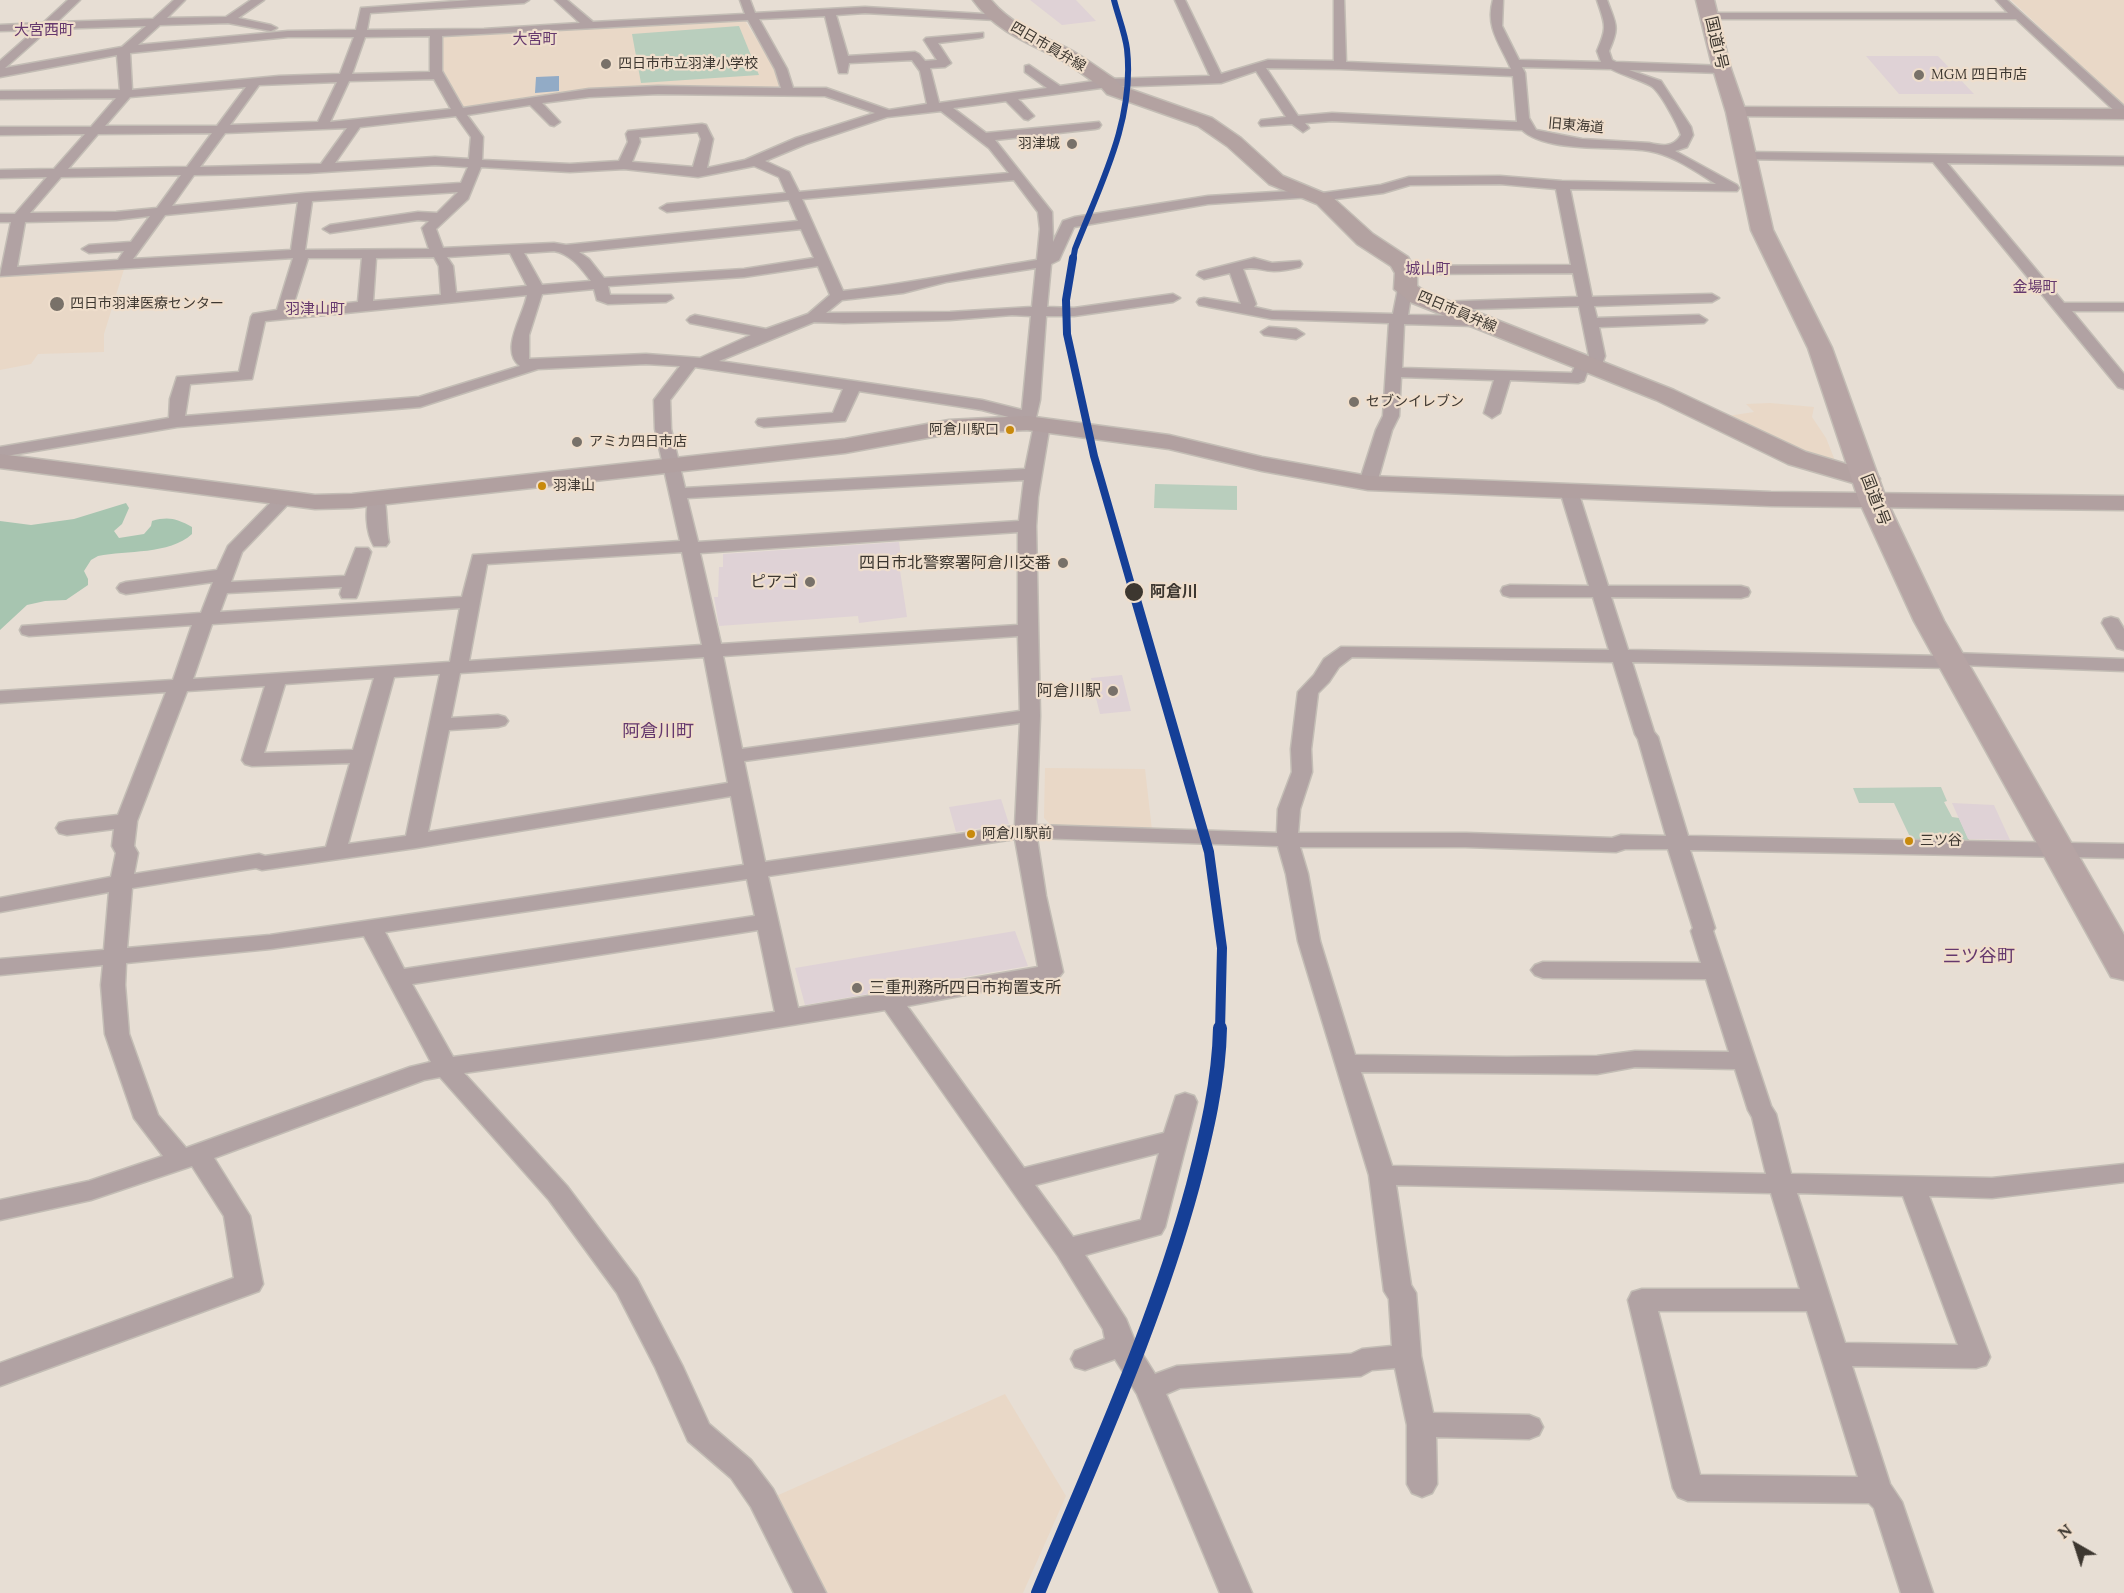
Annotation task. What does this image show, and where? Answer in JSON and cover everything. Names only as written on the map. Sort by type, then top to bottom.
[{"type":"highway","name":"国道1号","points":[[1708,8],[1722,69],[1736,112],[1744,156],[1741,188],[1820,348],[1870,490],[1929,621],[1953,660],[2124,968]]},
{"type":"main road","name":"四日市員弁線","points":[[982,0],[1040,44],[1061,52],[1119,92],[1209,124],[1256,160],[1276,180],[1313,195],[1335,209],[1365,239],[1400,262],[1405,280],[1438,306],[1665,395],[1870,490]]},
{"type":"street","points":[[0,67],[75,0]]},
{"type":"street","points":[[180,0],[123,53],[126,94],[20,218],[4,272],[299,254],[438,253],[554,247],[566,249],[806,224]]},
{"type":"street","points":[[228,20],[259,0]]},
{"type":"street","points":[[0,74],[127,50],[288,34],[362,33],[524,0]]},
{"type":"street","points":[[560,0],[590,26]]},
{"type":"street","points":[[745,0],[751,16],[781,69],[789,93]]},
{"type":"street","points":[[1180,0],[1216,75],[1221,79]]},
{"type":"street","points":[[1340,0],[1340,65]]},
{"type":"street","name":"旧東海道","points":[[1498,0],[1496,25],[1501,41],[1517,68],[1525,126],[1533,135],[1547,139],[1664,151],[1741,188]]},
{"type":"street","points":[[1602,0],[1611,26],[1611,33],[1603,51],[1611,65],[1657,84],[1685,127],[1687,135],[1682,144],[1664,151]]},
{"type":"street","points":[[2001,0],[2124,114]]},
{"type":"street","points":[[322,126],[345,78],[362,33],[365,9],[375,4],[434,18],[590,26],[830,12],[913,18],[992,9]]},
{"type":"street","points":[[1708,8],[2018,16]]},
{"type":"street","points":[[0,1210],[91,1190],[190,1157],[419,1073],[445,1067],[711,1030],[1051,972],[1035,896],[1025,831],[1030,716],[1027,630],[1028,526],[1033,474],[1032,421],[1038,311],[1047,229],[1045,212],[994,145],[932,101],[926,71],[915,56],[843,65],[830,12]]},
{"type":"street","points":[[434,18],[438,75],[459,112],[477,137],[472,176],[463,196],[438,217],[429,228],[438,253],[446,266],[448,299]]},
{"type":"street","points":[[0,28],[228,20],[278,29],[288,34]]},
{"type":"street","points":[[921,65],[945,63],[924,39],[978,35]]},
{"type":"street","points":[[0,174],[325,168],[435,161],[570,168],[624,165],[698,173],[724,170],[754,161],[777,145],[890,114],[1108,83],[1221,79],[1259,66],[1517,68],[1611,65],[1722,69]]},
{"type":"street","points":[[1259,66],[1294,120],[1308,133]]},
{"type":"street","points":[[1029,69],[1057,90]]},
{"type":"street","points":[[0,95],[126,94],[255,83],[438,75]]},
{"type":"street","points":[[122,264],[255,83]]},
{"type":"street","points":[[993,84],[1010,97],[1028,116]]},
{"type":"street","points":[[0,131],[222,129],[356,124],[589,93],[647,90],[826,92],[890,114]]},
{"type":"street","points":[[533,101],[554,122]]},
{"type":"street","points":[[1736,112],[2124,114]]},
{"type":"street","points":[[1265,123],[1332,117],[1525,126]]},
{"type":"street","points":[[325,168],[356,124]]},
{"type":"street","points":[[984,137],[1095,125]]},
{"type":"street","points":[[624,165],[634,142],[632,134],[702,128],[707,139],[698,173]]},
{"type":"street","points":[[1744,156],[2124,160]]},
{"type":"street","points":[[1937,159],[2124,384]]},
{"type":"street","points":[[754,161],[784,175],[838,296]]},
{"type":"street","points":[[667,208],[1018,176]]},
{"type":"street","points":[[788,1017],[673,464],[663,429],[662,400],[697,362],[813,317],[838,296],[903,289],[962,275],[1052,260],[1068,224],[1075,221],[1208,200],[1383,189],[1409,181],[1500,180],[1562,185],[1741,188]]},
{"type":"street","points":[[1395,372],[1578,378],[1598,357],[1562,185]]},
{"type":"street","points":[[0,218],[116,216],[306,197],[467,187]]},
{"type":"street","points":[[283,314],[299,254],[306,197]]},
{"type":"street","points":[[330,229],[418,216],[438,217]]},
{"type":"street","points":[[88,249],[136,246]]},
{"type":"street","points":[[566,249],[584,262],[600,284],[602,297],[608,300],[666,298]]},
{"type":"street","points":[[0,452],[177,422],[420,402],[531,368],[522,361],[519,349],[535,291],[532,278],[520,261],[516,250]]},
{"type":"street","points":[[365,307],[369,254]]},
{"type":"street","points":[[177,422],[178,399],[183,380],[246,376],[258,317],[535,291],[617,280],[744,273],[822,261]]},
{"type":"street","points":[[1204,275],[1254,262],[1272,267],[1295,264]]},
{"type":"street","points":[[1231,267],[1238,272],[1249,304],[1245,309]]},
{"type":"street","points":[[1368,483],[1384,430],[1391,416],[1399,320],[1405,280],[1579,268]]},
{"type":"street","points":[[813,317],[844,319],[1038,311],[1074,312],[1173,298]]},
{"type":"street","points":[[1438,306],[1712,298]]},
{"type":"street","points":[[1204,302],[1272,315],[1475,321]]},
{"type":"street","points":[[2059,307],[2124,308]]},
{"type":"street","points":[[1272,315],[1269,335],[1296,334]]},
{"type":"street","points":[[695,320],[767,334]]},
{"type":"street","points":[[1591,323],[1699,320]]},
{"type":"street","points":[[528,365],[646,359],[697,362],[982,405],[1032,421],[1169,442],[1272,466],[1368,483],[1569,491],[1870,490],[2124,503]]},
{"type":"street","points":[[1492,413],[1503,376]]},
{"type":"street","points":[[764,422],[839,418],[850,391],[856,385]]},
{"type":"street","points":[[0,461],[315,502],[377,498],[845,446],[949,427],[1032,421]]},
{"type":"street","points":[[679,493],[1033,474]]},
{"type":"street","points":[[1569,491],[1645,734],[1648,737],[1679,843],[1679,853],[1704,928],[1702,931],[1714,971],[1760,1110],[1764,1114],[1781,1184],[1877,1490],[1887,1502],[1917,1593]]},
{"type":"street","points":[[0,1375],[249,1284],[237,1216],[228,1198],[190,1157],[147,1118],[117,1034],[113,985],[121,882],[127,853],[123,846],[126,821],[234,550],[285,498]]},
{"type":"street","points":[[377,498],[376,524],[380,542]]},
{"type":"street","points":[[416,842],[440,725],[471,602],[479,559],[1028,526]]},
{"type":"street","points":[[345,610],[362,552]]},
{"type":"street","points":[[126,588],[221,582],[353,581]]},
{"type":"street","points":[[1510,591],[1741,592]]},
{"type":"street","points":[[29,630],[471,602]]},
{"type":"street","points":[[2112,623],[2124,644]]},
{"type":"street","points":[[0,697],[1027,630]]},
{"type":"street","points":[[1422,1484],[1420,1425],[1407,1356],[1402,1293],[1398,1291],[1382,1175],[1309,941],[1297,874],[1287,840],[1289,809],[1302,772],[1301,749],[1308,692],[1322,678],[1330,663],[1348,651],[1953,660],[2124,665]]},
{"type":"street","points":[[335,853],[385,673]]},
{"type":"street","points":[[277,680],[252,760],[363,756]]},
{"type":"street","points":[[733,756],[1030,716]]},
{"type":"street","points":[[440,725],[498,722]]},
{"type":"street","points":[[0,905],[121,882],[166,877],[197,869],[416,842],[739,788]]},
{"type":"street","points":[[68,828],[126,821]]},
{"type":"street","points":[[0,967],[270,942],[1025,831],[1287,840],[1466,840],[1616,845],[1621,842],[2124,852]]},
{"type":"street","points":[[399,978],[767,921]]},
{"type":"street","points":[[372,928],[445,1067],[466,1094],[474,1098],[497,1127],[558,1193],[627,1286],[669,1367],[698,1432],[741,1469],[762,1498],[810,1593]]},
{"type":"street","points":[[1543,970],[1714,971]]},
{"type":"street","points":[[891,1001],[1067,1249],[1116,1327],[1122,1344],[1149,1389],[1236,1593]]},
{"type":"street","points":[[1346,1063],[1507,1066],[1597,1065],[1635,1059],[1744,1061]]},
{"type":"street","points":[[1067,1249],[1152,1227],[1185,1102]]},
{"type":"street","points":[[1016,1180],[1176,1139]]},
{"type":"street","points":[[1382,1175],[1992,1188],[2124,1173]]},
{"type":"street","points":[[1835,1354],[1976,1357],[1912,1186]]},
{"type":"street","points":[[1818,1300],[1642,1300],[1688,1488],[1877,1490]]},
{"type":"street","points":[[1085,1359],[1122,1344]]},
{"type":"street","points":[[1149,1389],[1177,1377],[1360,1365],[1362,1360],[1407,1356]]},
{"type":"street","points":[[1420,1425],[1529,1427]]},
{"type":"shaded area","points":[[2011,0],[2124,0],[2124,106]]},
{"type":"shaded area","name":"四日市市立羽津小学校","points":[[744,19],[769,59],[780,83],[776,90],[634,88],[465,109],[439,60],[443,35]]},
{"type":"shaded area","name":"四日市羽津医療センター","points":[[125,266],[104,334],[104,352],[38,354],[31,364],[0,370],[0,275]]},
{"type":"shaded area","points":[[1770,403],[1814,407],[1812,417],[1826,438],[1836,463],[1822,461],[1721,417],[1754,412],[1746,404]]},
{"type":"shaded area","points":[[1045,768],[1145,769],[1152,830],[1053,827],[1044,818]]},
{"type":"shaded area","points":[[1005,1394],[1066,1496],[1023,1593],[821,1593],[774,1497]]},
{"type":"green space","points":[[739,26],[759,75],[641,83],[632,34]]},
{"type":"green space","points":[[1155,484],[1237,486],[1237,510],[1154,508]]},
{"type":"green space","points":[[126,503],[129,508],[122,524],[114,531],[119,538],[144,534],[152,521],[163,519],[177,520],[192,527],[192,534],[183,541],[160,549],[98,556],[91,560],[84,571],[88,585],[66,600],[27,605],[0,630],[0,521],[31,525],[74,519]]},
{"type":"green space","points":[[1941,787],[1947,801],[1944,802],[1952,817],[1959,818],[1969,840],[1911,839],[1894,803],[1859,803],[1853,788]]},
{"type":"water","points":[[559,76],[559,91],[535,93],[536,77]]},
{"type":"building","points":[[1030,0],[1076,0],[1096,21],[1062,25]]},
{"type":"building","name":"MGM 四日市店","points":[[1866,56],[1938,56],[1974,94],[1899,94]]},
{"type":"building","name":"ピアゴ","points":[[899,542],[902,564],[899,564],[907,617],[859,623],[858,616],[719,626],[714,597],[718,597],[719,567],[723,567],[723,554]]},
{"type":"building","name":"阿倉川駅","points":[[1122,675],[1131,711],[1100,714],[1091,678]]},
{"type":"building","points":[[1001,799],[1009,824],[956,832],[949,807]]},
{"type":"building","points":[[1952,803],[1994,805],[2010,840],[1968,839]]},
{"type":"building","name":"三重刑務所四日市拘置支所","points":[[1015,931],[1028,966],[805,1005],[795,968]]},
{"type":"transit line","points":[[1038,1593],[1148,1324],[1180,1232],[1205,1138],[1220,1044],[1222,948],[1209,852],[1094,456],[1067,334],[1066,300],[1075,249],[1121,130],[1128,98],[1127,48],[1114,0]]},
{"type":"place","name":"四日市市立羽津小学校","points":[[606,64]]},
{"type":"place","name":"MGM 四日市店","points":[[1919,75]]},
{"type":"place","name":"羽津城","points":[[1072,144]]},
{"type":"place","name":"四日市羽津医療センター","points":[[57,304]]},
{"type":"place","name":"セブンイレブン","points":[[1354,402]]},
{"type":"place","name":"阿倉川駅口","points":[[1010,430]]},
{"type":"place","name":"アミカ四日市店","points":[[577,442]]},
{"type":"place","name":"羽津山","points":[[542,486]]},
{"type":"place","name":"四日市北警察署阿倉川交番","points":[[1063,563]]},
{"type":"place","name":"ピアゴ","points":[[810,582]]},
{"type":"place","name":"阿倉川","points":[[1134,592]]},
{"type":"place","name":"阿倉川駅","points":[[1113,691]]},
{"type":"place","name":"阿倉川駅前","points":[[971,834]]},
{"type":"place","name":"三ツ谷","points":[[1909,841]]},
{"type":"place","name":"三重刑務所四日市拘置支所","points":[[857,988]]},
{"type":"district","name":"大宮西町","points":[[44,31]]},
{"type":"district","name":"大宮町","points":[[535,40]]},
{"type":"district","name":"城山町","points":[[1428,270]]},
{"type":"district","name":"金場町","points":[[2035,288]]},
{"type":"district","name":"羽津山町","points":[[315,310]]},
{"type":"district","name":"阿倉川町","points":[[658,732]]},
{"type":"district","name":"三ツ谷町","points":[[1979,957]]}]
